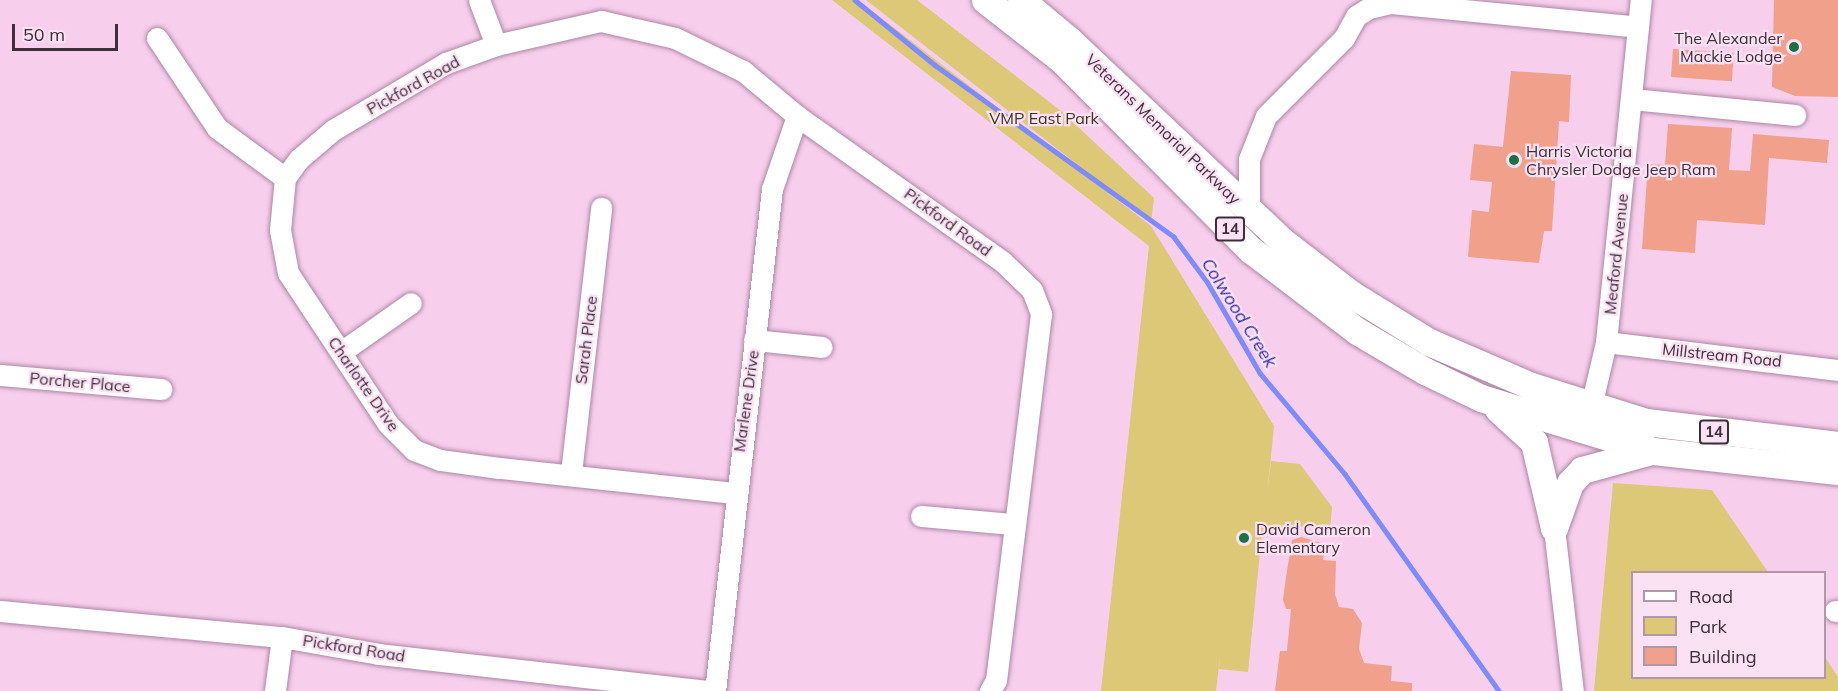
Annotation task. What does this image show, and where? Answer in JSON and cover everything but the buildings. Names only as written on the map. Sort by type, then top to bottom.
[{"type":"main road","name":"Veterans Memorial Parkway","points":[[985,0],[1100,45],[1153,119],[1249,211],[1351,294],[1429,342],[1653,451],[1838,471]]},
{"type":"main road","name":"Veterans Memorial Parkway","points":[[1021,0],[1045,22],[1124,119],[1251,250],[1300,291],[1356,331],[1481,398],[1588,421],[1838,445]]},
{"type":"main road","points":[[1481,398],[1517,422],[1534,442],[1554,528]]},
{"type":"main road","points":[[1554,528],[1570,483],[1582,470],[1653,451]]},
{"type":"street","points":[[479,0],[496,45]]},
{"type":"street","name":"Meaford Avenue","points":[[1588,421],[1606,342],[1641,0]]},
{"type":"street","points":[[1249,211],[1247,180],[1254,138],[1266,116],[1344,38],[1356,16],[1391,3],[1638,27]]},
{"type":"street","name":"Pickford Road","points":[[285,178],[298,159],[333,130],[446,63],[496,45],[601,21],[645,28],[710,52],[743,71],[797,116],[1003,262],[1032,291],[1041,315],[996,680],[990,691]]},
{"type":"street","points":[[157,38],[217,128],[285,178]]},
{"type":"street","points":[[1632,99],[1795,115]]},
{"type":"street","name":"Marlene Drive","points":[[715,691],[734,493],[772,189],[797,116]]},
{"type":"street","name":"Charlotte Drive","points":[[285,178],[280,230],[288,273],[388,424],[414,450],[440,460],[734,493]]},
{"type":"street","name":"Sarah Place","points":[[571,473],[601,208]]},
{"type":"street","points":[[340,352],[411,303]]},
{"type":"street","points":[[754,340],[822,347]]},
{"type":"street","name":"Millstream Road","points":[[1606,342],[1838,370]]},
{"type":"street","name":"Porcher Place","points":[[0,375],[160,389]]},
{"type":"street","points":[[921,516],[1014,524]]},
{"type":"street","points":[[1554,528],[1573,691],[1567,691]]},
{"type":"street","name":"Pickford Road","points":[[0,611],[282,637],[379,654],[708,691]]},
{"type":"street","points":[[275,691],[282,637]]},
{"type":"green space","points":[[832,0],[858,0],[1151,226],[1274,426],[1267,495],[1271,461],[1300,464],[1332,507],[1330,530],[1289,525],[1278,533],[1262,532],[1248,672],[1219,669],[1220,656],[1216,691],[1101,691],[1149,246]]},
{"type":"green space","name":"VMP East Park","points":[[866,0],[917,0],[1061,111],[1154,198],[1151,222]]},
{"type":"green space","points":[[1613,483],[1712,490],[1767,571],[1631,571],[1631,679],[1826,679],[1826,659],[1838,677],[1838,691],[1594,691]]},
{"type":"waterway","name":"Colwood Creek","points":[[855,0],[935,65],[1174,237],[1208,283],[1260,373],[1345,474],[1499,691]]},
{"type":"place","name":"The Alexander Mackie Lodge","points":[[1794,47]]},
{"type":"place","name":"Harris Victoria Chrysler Dodge Jeep Ram","points":[[1514,160]]},
{"type":"place","name":"David Cameron Elementary","points":[[1244,538]]}]
